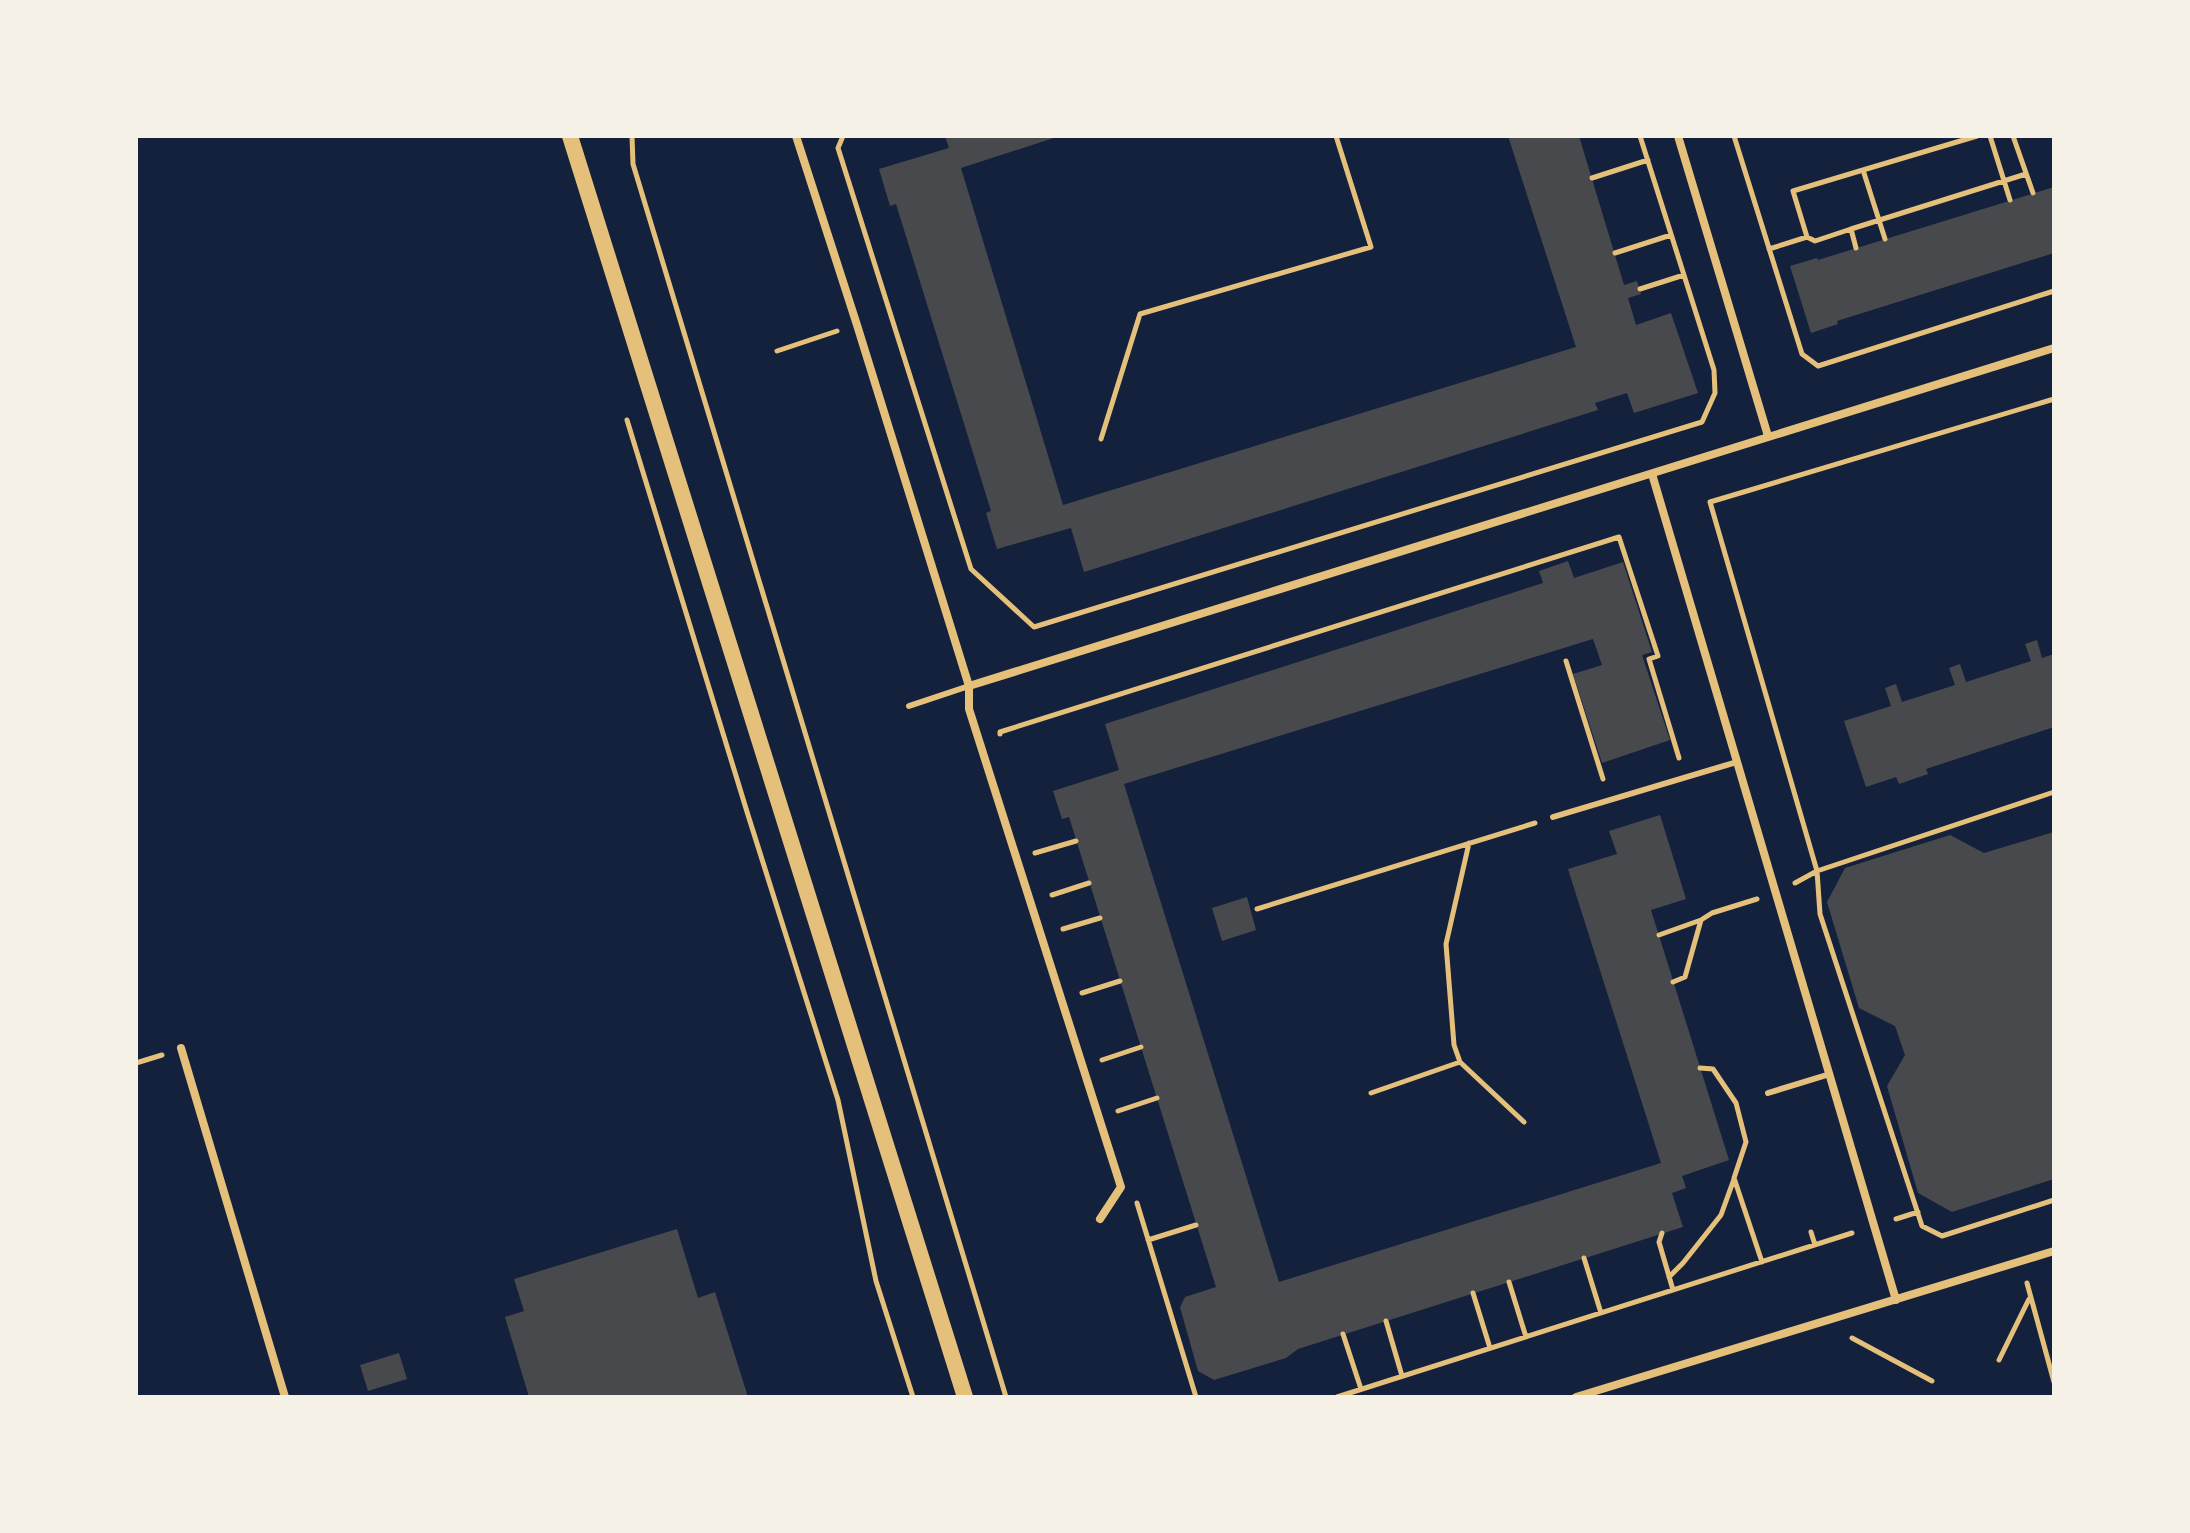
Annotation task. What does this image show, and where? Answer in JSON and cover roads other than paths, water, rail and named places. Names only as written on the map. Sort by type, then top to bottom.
[{"type":"main road","points":[[570,136],[965,1397]]},
{"type":"street","points":[[796,136],[969,686],[969,709],[1121,1187],[1100,1219]]},
{"type":"street","points":[[1678,136],[1768,436]]},
{"type":"street","points":[[969,686],[2054,348]]},
{"type":"street","points":[[1652,474],[1896,1300]]},
{"type":"street","points":[[181,1048],[285,1397]]},
{"type":"street","points":[[1576,1397],[2054,1251]]},
{"type":"lane","points":[[909,706],[969,686]]},
{"type":"lane","points":[[1553,817],[1737,762]]},
{"type":"lane","points":[[1768,1093],[1830,1074]]}]
